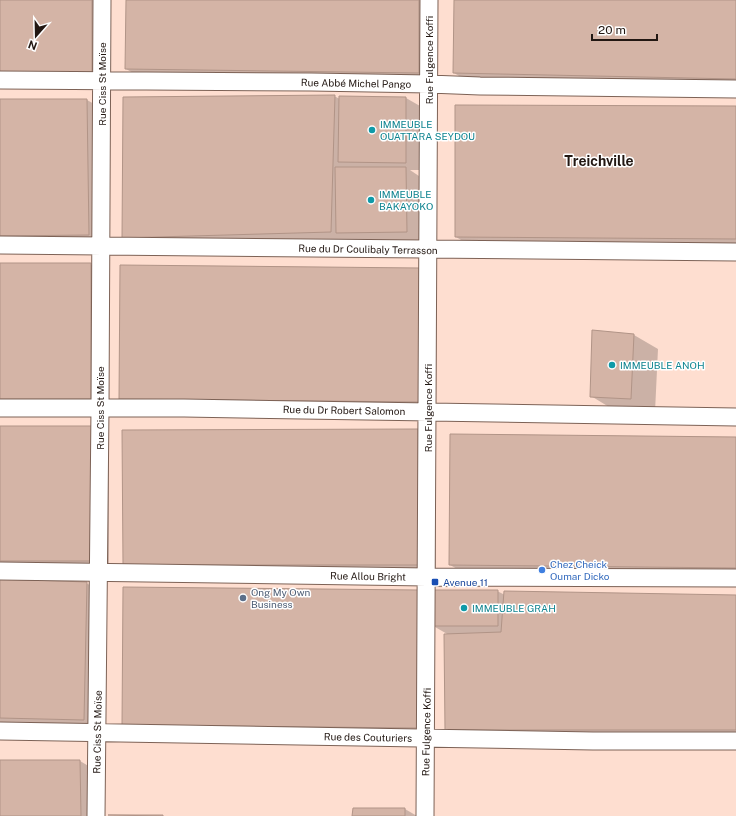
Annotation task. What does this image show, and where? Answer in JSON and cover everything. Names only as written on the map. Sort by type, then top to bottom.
[{"type":"street","name":"Rue Ciss St Moïse","points":[[96,816],[99,572],[102,0]]},
{"type":"street","name":"Rue Fulgence Koffi","points":[[425,816],[429,249],[429,0]]},
{"type":"street","name":"Rue Abbé Michel Pango","points":[[0,80],[429,84],[736,89]]},
{"type":"street","name":"Rue du Dr Coulibaly Terrasson","points":[[0,245],[736,252]]},
{"type":"street","name":"Rue du Dr Robert Salomon","points":[[0,408],[428,412],[736,417]]},
{"type":"street","name":"Rue Allou Bright","points":[[0,571],[427,577],[736,578]]},
{"type":"street","name":"Rue des Couturiers","points":[[0,731],[593,741],[736,741]]},
{"type":"building","points":[[0,0],[92,0],[92,73],[0,73]]},
{"type":"building","points":[[126,0],[419,0],[419,73],[125,69]]},
{"type":"building","points":[[454,0],[736,0],[736,79],[453,73]]},
{"type":"building","points":[[335,95],[331,232],[122,238],[123,97]]},
{"type":"building","name":"IMMEUBLE OUATTARA SEYDOU","points":[[339,96],[406,97],[406,163],[338,162]]},
{"type":"building","points":[[0,99],[87,99],[89,235],[0,236]]},
{"type":"building","points":[[455,105],[736,106],[736,239],[455,237]]},
{"type":"building","name":"IMMEUBLE BAKAYOKO","points":[[335,167],[406,167],[407,232],[336,233]]},
{"type":"building","points":[[0,263],[91,263],[91,399],[0,399]]},
{"type":"building","points":[[120,265],[420,268],[419,402],[119,399]]},
{"type":"building","name":"IMMEUBLE ANOH","points":[[592,330],[634,334],[631,399],[590,397]]},
{"type":"building","points":[[0,426],[92,426],[92,561],[0,561]]},
{"type":"building","points":[[418,429],[419,565],[123,565],[122,430]]},
{"type":"building","points":[[450,434],[736,437],[736,568],[449,565]]},
{"type":"building","points":[[0,579],[87,582],[84,720],[0,718]]},
{"type":"building","points":[[123,587],[418,590],[417,728],[122,725]]},
{"type":"building","name":"IMMEUBLE GRAH","points":[[431,590],[498,590],[498,626],[431,626]]},
{"type":"building","points":[[504,591],[736,595],[736,730],[445,730],[444,634],[501,632]]},
{"type":"building","points":[[0,760],[80,760],[81,816],[0,816]]},
{"type":"building","points":[[353,808],[405,808],[405,816],[352,816]]},
{"type":"building","points":[[108,815],[163,815],[163,816]]},
{"type":"place","name":"IMMEUBLE OUATTARA SEYDOU","points":[[372,130]]},
{"type":"place","name":"IMMEUBLE BAKAYOKO","points":[[371,200]]},
{"type":"place","name":"IMMEUBLE ANOH","points":[[612,365]]},
{"type":"place","name":"Chez Cheick Oumar Dicko","points":[[542,570]]},
{"type":"place","name":"Avenue 11","points":[[435,582]]},
{"type":"place","name":"Ong My Own Business","points":[[243,598]]},
{"type":"place","name":"IMMEUBLE GRAH","points":[[464,608]]},
{"type":"district","name":"Treichville","points":[[599,161]]}]
